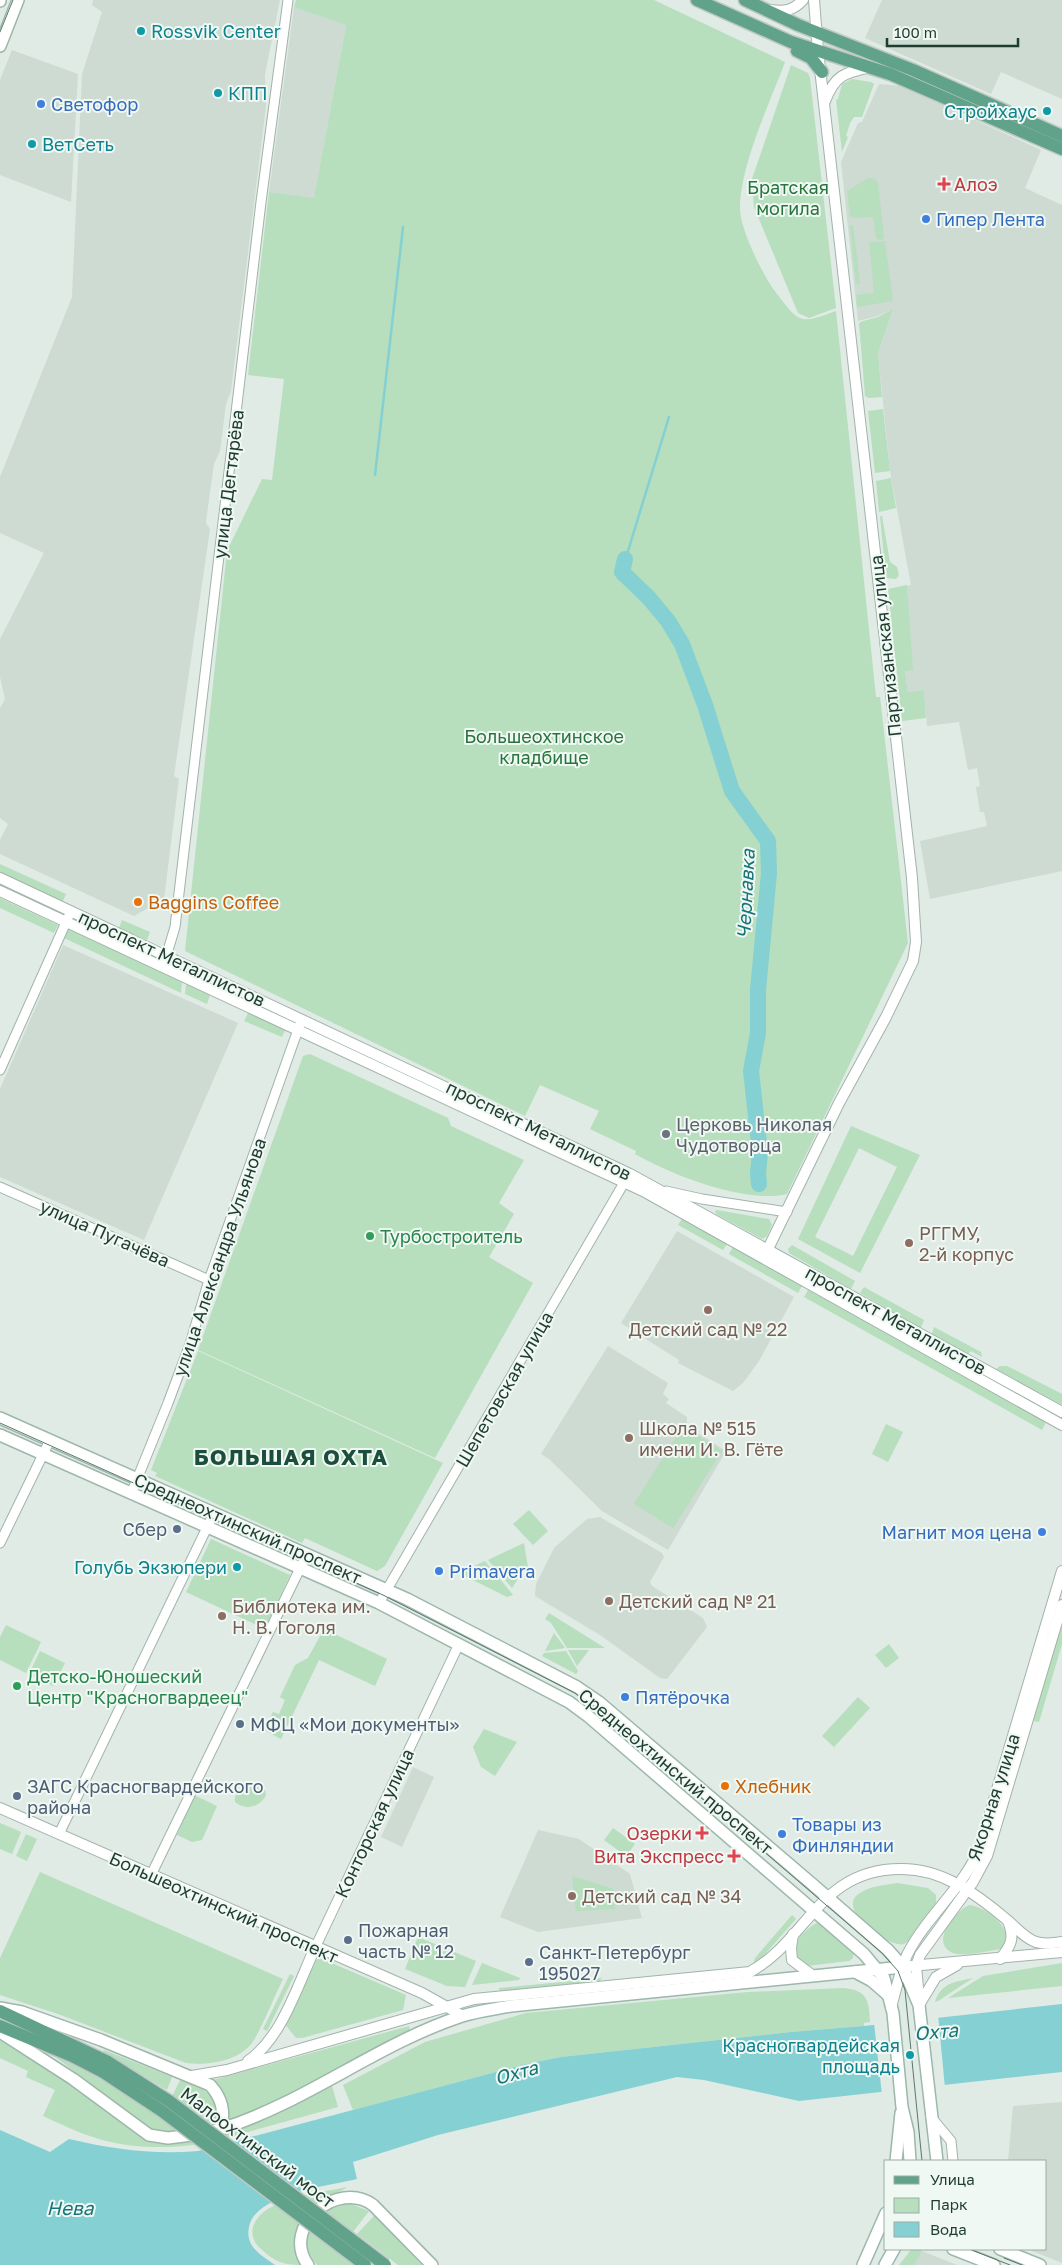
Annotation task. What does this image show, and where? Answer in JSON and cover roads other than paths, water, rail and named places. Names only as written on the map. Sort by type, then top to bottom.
[{"type":"main road","points":[[0,46],[18,0]]},
{"type":"main road","points":[[697,0],[761,29],[818,51],[871,67],[1062,149]]},
{"type":"main road","points":[[745,0],[816,32],[913,70],[1062,136]]},
{"type":"main road","points":[[761,29],[769,38],[806,54],[822,72]]},
{"type":"main road","name":"Среднеохтинский проспект","points":[[0,1418],[386,1590],[577,1687],[618,1718],[826,1896],[888,1950],[903,1967],[919,2008],[929,2110]]},
{"type":"main road","name":"Среднеохтинский проспект","points":[[0,1435],[379,1604],[459,1644],[569,1702],[582,1711],[814,1910],[864,1954],[878,1970],[884,1978],[892,2010],[902,2107]]},
{"type":"main road","points":[[0,2032],[73,2079],[149,2135],[179,2138],[221,2129],[265,2114],[403,2041],[463,2016],[518,2005],[903,1967]]},
{"type":"main road","points":[[853,1971],[872,1981],[888,1995]]},
{"type":"main road","points":[[0,2009],[22,2012],[192,2076],[210,2085],[221,2100],[223,2110],[221,2129]]},
{"type":"main road","points":[[0,2009],[105,2067]]},
{"type":"main road","points":[[0,2026],[72,2056],[105,2067]]},
{"type":"main road","name":"Малоохтинский мост","points":[[105,2067],[365,2265]]},
{"type":"main road","name":"Малоохтинский мост","points":[[105,2067],[169,2101],[385,2265]]},
{"type":"main road","points":[[896,2160],[902,2107]]},
{"type":"main road","points":[[902,2107],[908,2132],[910,2160]]},
{"type":"main road","points":[[929,2110],[936,2160]]},
{"type":"main road","points":[[308,2265],[302,2250],[301,2239],[308,2218],[325,2204],[335,2200],[357,2198],[366,2200],[373,2206],[432,2265]]},
{"type":"main road","points":[[863,2265],[884,2224]]},
{"type":"main road","points":[[885,2265],[893,2250]]},
{"type":"main road","points":[[956,2250],[994,2265]]},
{"type":"main road","points":[[1002,2250],[1040,2265]]},
{"type":"street","name":"улица Дегтярёва","points":[[160,965],[175,927],[260,210],[288,0]]},
{"type":"street","points":[[763,9],[786,11],[795,8],[803,0]]},
{"type":"street","name":"Партизанская улица","points":[[766,1253],[839,1103],[908,973],[916,942],[912,878],[822,72],[818,51],[814,0]]},
{"type":"street","points":[[825,102],[834,82],[838,78],[847,73],[871,67]]},
{"type":"street","name":"проспект Металлистов","points":[[0,878],[165,955],[300,1023],[627,1178],[1062,1412]]},
{"type":"street","name":"проспект Металлистов","points":[[0,891],[160,965],[300,1023]]},
{"type":"street","points":[[0,1070],[71,911]]},
{"type":"street","name":"улица Александра Ульянова","points":[[131,1494],[190,1344],[209,1280],[300,1023]]},
{"type":"street","name":"проспект Металлистов","points":[[627,1178],[663,1191],[1062,1425]]},
{"type":"street","name":"Шепетовская улица","points":[[379,1604],[627,1178]]},
{"type":"street","name":"улица Пугачёва","points":[[0,1187],[209,1280]]},
{"type":"street","points":[[663,1191],[786,1212]]},
{"type":"street","points":[[0,1543],[50,1440]]},
{"type":"street","points":[[59,1834],[214,1512]]},
{"type":"street","points":[[151,1875],[307,1554]]},
{"type":"street","name":"Якорная улица","points":[[919,2008],[916,1966],[924,1947],[964,1886],[979,1850],[1062,1571]]},
{"type":"street","name":"Якорная улица","points":[[892,2010],[903,1967],[914,1944],[987,1856],[1062,1605]]},
{"type":"street","name":"Конторская улица","points":[[316,1948],[459,1644]]},
{"type":"street","name":"Большеохтинский проспект","points":[[0,1808],[447,2006],[463,2016]]},
{"type":"street","points":[[192,2076],[214,2074],[474,1999],[750,1972],[767,1962],[826,1896],[852,1881],[886,1870],[920,1871],[964,1886],[1032,1940],[1047,1944],[1062,1942]]},
{"type":"street","points":[[1000,1959],[1011,1945],[1013,1938],[1008,1920]]},
{"type":"street","points":[[794,1933],[791,1948],[792,1960],[812,1975]]},
{"type":"street","points":[[240,2066],[265,2047],[276,2031],[316,1948]]},
{"type":"street","points":[[903,1967],[1062,1952]]},
{"type":"street","points":[[919,2008],[936,1977],[965,1962]]},
{"type":"street","points":[[929,2110],[951,2141],[953,2160]]},
{"type":"water","points":[[1062,2004],[1062,2072],[799,2101],[704,2080],[677,2077],[438,2135],[353,2162],[357,2179],[294,2193],[264,2207],[254,2216],[249,2227],[249,2240],[255,2250],[275,2265],[0,2265],[0,2130],[50,2152],[69,2139],[133,2150],[165,2152],[198,2151],[526,2064],[561,2057]]},
{"type":"waterway","points":[[375,475],[403,227]]},
{"type":"waterway","points":[[628,551],[669,417]]},
{"type":"waterway","name":"Чернавка","points":[[625,559],[622,572],[649,598],[668,621],[682,644],[705,705],[732,791],[768,841],[769,873],[758,990],[758,1033],[751,1071],[760,1153],[759,1184]]},
{"type":"tram line","points":[[0,32],[13,0]]},
{"type":"tram line","points":[[0,1423],[383,1595],[575,1693],[614,1723],[882,1953],[898,1971],[905,1990],[922,2160]]},
{"type":"tram line","points":[[972,2250],[1010,2265]]},
{"type":"tram line","points":[[1004,2258],[1022,2265]]},
{"type":"place","name":"Rossvik Center","points":[[141,31]]},
{"type":"place","name":"КПП","points":[[218,93]]},
{"type":"place","name":"Светофор","points":[[41,104]]},
{"type":"place","name":"Стройхаус","points":[[1047,111]]},
{"type":"place","name":"ВетСеть","points":[[32,144]]},
{"type":"place","name":"Алоэ","points":[[944,184]]},
{"type":"place","name":"Гипер Лента","points":[[926,219]]},
{"type":"place","name":"Baggins Coffee","points":[[138,902]]},
{"type":"place","name":"Церковь Николая Чудотворца","points":[[666,1134]]},
{"type":"place","name":"Турбостроитель","points":[[370,1236]]},
{"type":"place","name":"РГГМУ, 2-й корпус","points":[[909,1243]]},
{"type":"place","name":"Детский сад № 22","points":[[708,1310]]},
{"type":"place","name":"Школа № 515 имени И. В. Гёте","points":[[629,1438]]},
{"type":"place","name":"Сбер","points":[[177,1529]]},
{"type":"place","name":"Магнит моя цена","points":[[1042,1532]]},
{"type":"place","name":"Голубь Экзюпери","points":[[237,1567]]},
{"type":"place","name":"Primavera","points":[[439,1571]]},
{"type":"place","name":"Детский сад № 21","points":[[609,1601]]},
{"type":"place","name":"Библиотека им. Н. В. Гоголя","points":[[222,1616]]},
{"type":"place","name":"Детско-Юношеский Центр \"Красногвардеец\"","points":[[17,1686]]},
{"type":"place","name":"Пятёрочка","points":[[625,1697]]},
{"type":"place","name":"МФЦ «Мои документы»","points":[[240,1724]]},
{"type":"place","name":"Хлебник","points":[[725,1786]]},
{"type":"place","name":"ЗАГС Красногвардейского района","points":[[17,1796]]},
{"type":"place","name":"Озерки","points":[[702,1833]]},
{"type":"place","name":"Товары из Финляндии","points":[[782,1834]]},
{"type":"place","name":"Вита Экспресс","points":[[734,1856]]},
{"type":"place","name":"Детский сад № 34","points":[[572,1896]]},
{"type":"place","name":"Пожарная часть № 12","points":[[348,1940]]},
{"type":"place","name":"Санкт-Петербург 195027","points":[[529,1962]]},
{"type":"place","name":"Красногвардейская площадь","points":[[910,2055]]},
{"type":"district","name":"БОЛЬШАЯ ОХТА","points":[[291,1456]]},
{"type":"park label","name":"Братская могила","points":[[788,197]]},
{"type":"park label","name":"Большеохтинское кладбище","points":[[544,746]]},
{"type":"water label","name":"Охта","points":[[936,2031]]},
{"type":"water label","name":"Охта","points":[[516,2072]]},
{"type":"water label","name":"Нева","points":[[70,2207]]}]
